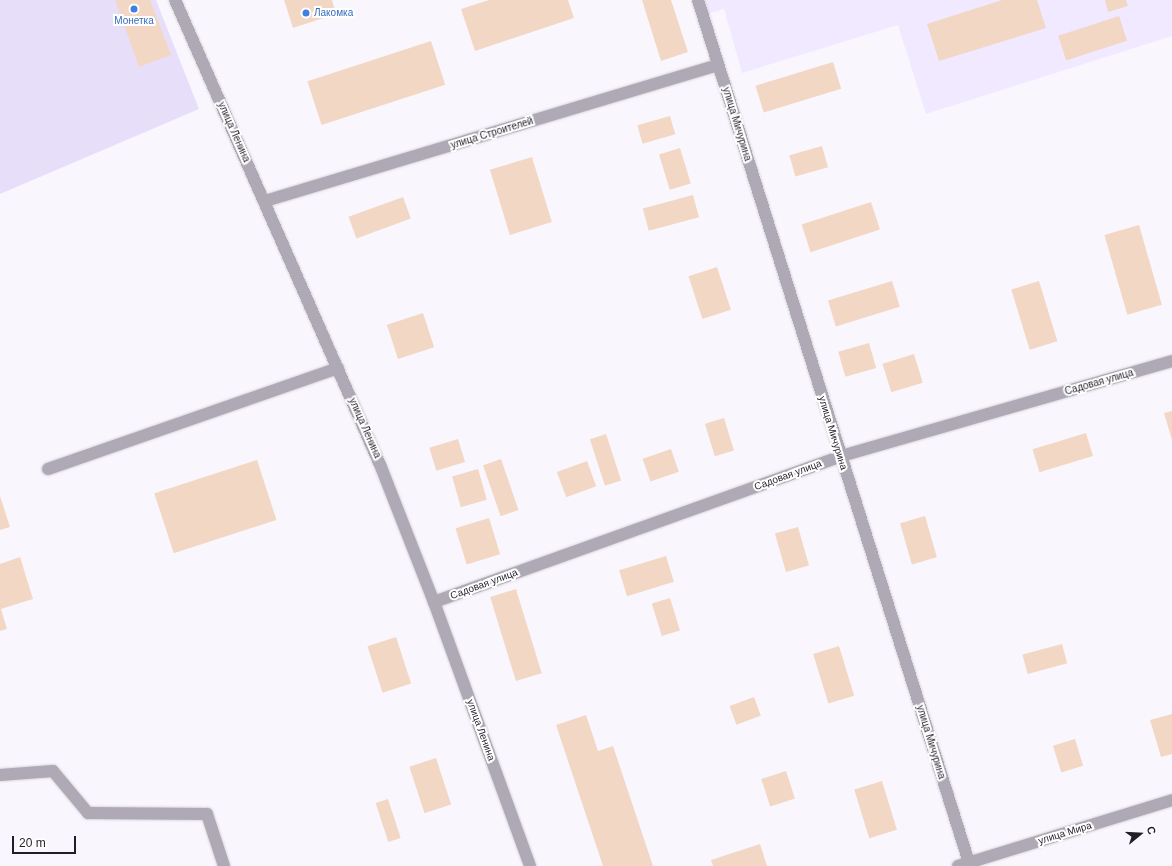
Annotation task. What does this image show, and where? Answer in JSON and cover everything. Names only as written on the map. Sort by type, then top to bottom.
[{"type":"street","name":"улица Ленина","points":[[175,0],[265,201],[381,467],[434,602],[530,866]]},
{"type":"street","name":"улица Мичурина","points":[[698,0],[841,456],[965,865]]},
{"type":"street","name":"улица Строителей","points":[[265,201],[718,65]]},
{"type":"street","name":"Садовая улица","points":[[434,602],[841,456],[1172,361]]},
{"type":"street","points":[[48,469],[338,368]]},
{"type":"street","points":[[0,775],[53,771],[88,813],[207,814],[224,866]]},
{"type":"street","name":"улица Мира","points":[[965,865],[1172,800]]},
{"type":"shaded area","points":[[0,0],[156,0],[199,109],[0,194]]},
{"type":"shaded area","points":[[702,0],[1172,0],[1172,36],[926,114],[898,25],[742,73],[724,9],[707,14]]},
{"type":"building","points":[[115,0],[150,0],[171,55],[139,67]]},
{"type":"building","points":[[284,0],[332,0],[336,14],[293,28]]},
{"type":"building","points":[[489,0],[568,0],[574,18],[475,51],[461,9]]},
{"type":"building","points":[[642,0],[671,0],[688,52],[661,61]]},
{"type":"building","points":[[1002,0],[1037,0],[1046,28],[939,61],[927,24]]},
{"type":"building","points":[[1105,0],[1126,0],[1128,6],[1108,12]]},
{"type":"building","points":[[1119,16],[1127,41],[1066,61],[1058,36]]},
{"type":"building","points":[[431,41],[445,85],[322,125],[307,81]]},
{"type":"building","points":[[833,62],[841,89],[764,112],[756,86]]},
{"type":"building","points":[[670,116],[675,134],[643,144],[637,125]]},
{"type":"building","points":[[822,146],[828,167],[795,177],[789,155]]},
{"type":"building","points":[[680,148],[691,183],[670,190],[659,154]]},
{"type":"building","points":[[532,157],[552,222],[510,235],[490,170]]},
{"type":"building","points":[[693,195],[699,217],[649,231],[643,208]]},
{"type":"building","points":[[403,197],[411,219],[356,238],[348,217]]},
{"type":"building","points":[[871,202],[880,230],[811,252],[802,225]]},
{"type":"building","points":[[1139,225],[1162,305],[1127,315],[1104,235]]},
{"type":"building","points":[[717,267],[731,310],[702,319],[688,276]]},
{"type":"building","points":[[892,281],[900,307],[836,326],[828,301]]},
{"type":"building","points":[[1039,281],[1057,341],[1030,350],[1011,289]]},
{"type":"building","points":[[423,313],[434,347],[398,359],[387,325]]},
{"type":"building","points":[[869,343],[876,368],[845,377],[838,352]]},
{"type":"building","points":[[914,354],[923,383],[891,392],[882,364]]},
{"type":"building","points":[[1172,411],[1172,440],[1164,413]]},
{"type":"building","points":[[724,418],[734,451],[715,456],[705,424]]},
{"type":"building","points":[[1086,433],[1093,456],[1039,472],[1032,449]]},
{"type":"building","points":[[606,434],[621,481],[605,486],[590,439]]},
{"type":"building","points":[[458,439],[465,462],[436,471],[429,448]]},
{"type":"building","points":[[671,449],[679,472],[650,481],[643,459]]},
{"type":"building","points":[[501,459],[519,510],[501,516],[483,465]]},
{"type":"building","points":[[257,460],[276,520],[174,553],[154,493]]},
{"type":"building","points":[[587,461],[596,486],[566,497],[557,472]]},
{"type":"building","points":[[478,469],[487,500],[461,507],[452,476]]},
{"type":"building","points":[[0,496],[10,527],[0,530]]},
{"type":"building","points":[[925,516],[937,557],[912,565],[900,523]]},
{"type":"building","points":[[489,518],[500,554],[467,565],[456,528]]},
{"type":"building","points":[[798,527],[809,565],[786,572],[775,534]]},
{"type":"building","points":[[666,556],[674,582],[627,596],[619,570]]},
{"type":"building","points":[[20,557],[33,599],[1,609],[7,629],[0,631],[0,564]]},
{"type":"building","points":[[516,589],[542,673],[516,681],[490,597]]},
{"type":"building","points":[[670,598],[680,631],[662,636],[652,604]]},
{"type":"building","points":[[396,637],[411,684],[383,693],[367,646]]},
{"type":"building","points":[[1062,644],[1067,663],[1028,674],[1022,655]]},
{"type":"building","points":[[839,646],[854,696],[828,704],[813,654]]},
{"type":"building","points":[[754,697],[761,716],[736,725],[730,706]]},
{"type":"building","points":[[1172,714],[1172,754],[1161,757],[1150,720]]},
{"type":"building","points":[[586,715],[598,751],[613,746],[653,866],[603,866],[556,725]]},
{"type":"building","points":[[1075,739],[1083,766],[1061,773],[1053,746]]},
{"type":"building","points":[[436,758],[451,805],[425,813],[409,767]]},
{"type":"building","points":[[786,771],[795,799],[770,807],[761,779]]},
{"type":"building","points":[[882,781],[897,830],[869,838],[854,789]]},
{"type":"building","points":[[388,799],[401,838],[388,842],[376,803]]},
{"type":"building","points":[[760,844],[767,866],[713,866],[711,860]]},
{"type":"place","name":"Монетка","points":[[134,9]]},
{"type":"place","name":"Лакомка","points":[[306,13]]}]
